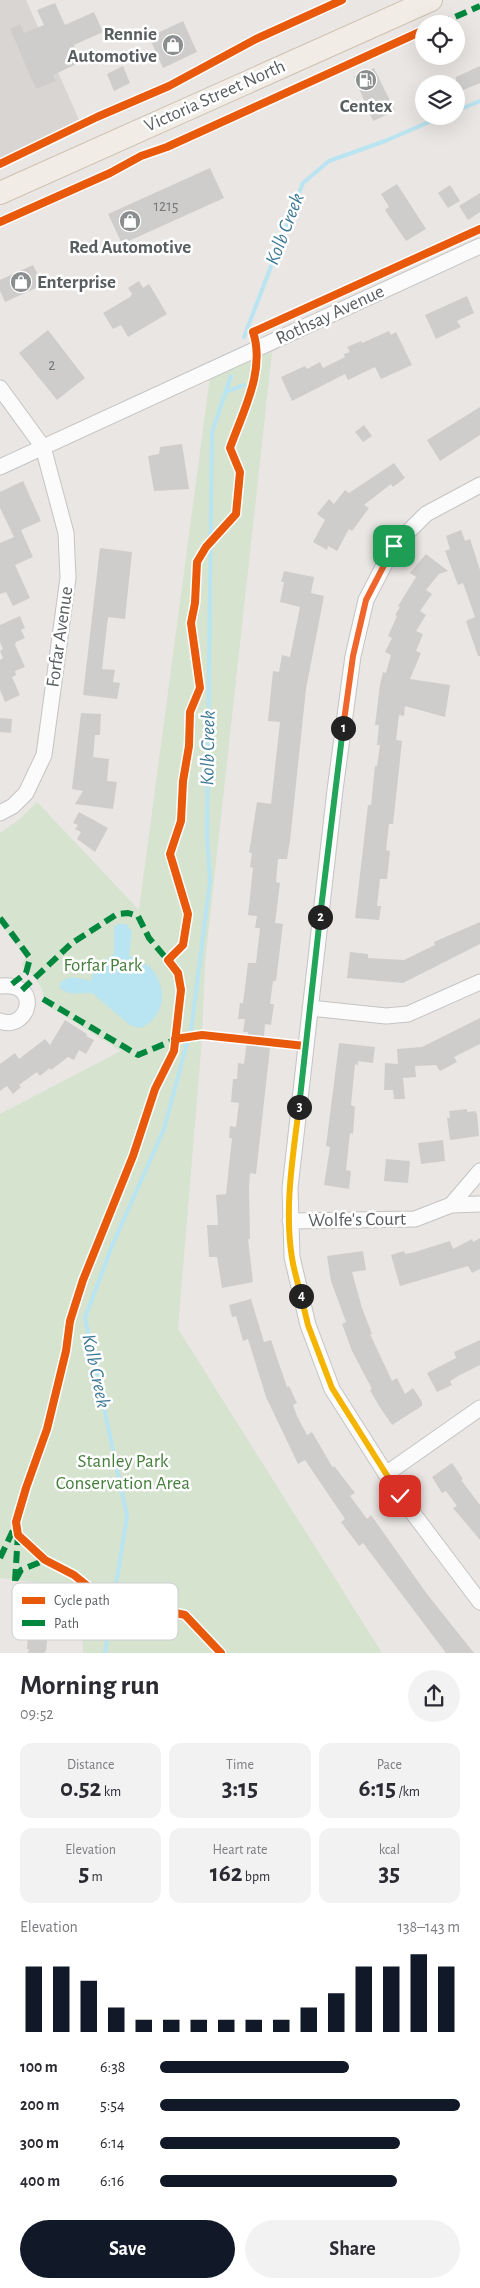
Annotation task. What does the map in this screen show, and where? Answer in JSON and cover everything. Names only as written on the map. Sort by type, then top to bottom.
[{"type":"main road","name":"Victoria Street North","points":[[0,193],[431,0]]},
{"type":"street","name":"Rothsay Avenue","points":[[44,447],[480,246]]},
{"type":"street","name":"Forfar Avenue","points":[[0,388],[44,447],[66,533],[68,578],[44,755],[26,793],[13,806],[0,813]]},
{"type":"street","points":[[0,468],[44,447]]},
{"type":"street","points":[[480,485],[426,514],[394,546],[366,600],[353,656],[335,790],[290,1188],[292,1257],[308,1325],[332,1388],[400,1496],[480,1602]]},
{"type":"street","points":[[310,1008],[386,1016],[408,1014],[480,982]]},
{"type":"street","points":[[0,986],[12,984],[19,987],[26,996],[27,1003],[26,1009],[16,1021],[10,1023],[0,1021]]},
{"type":"street","name":"Wolfe's Court","points":[[451,1205],[480,1171]]},
{"type":"street","name":"Wolfe's Court","points":[[290,1221],[414,1219],[451,1205],[480,1204]]},
{"type":"street","points":[[386,1474],[480,1408]]},
{"type":"shaded area","points":[[0,0],[26,0],[80,122],[0,158]]},
{"type":"green space","name":"Stanley Park Conservation Area","points":[[272,352],[205,962],[202,1038],[178,1329],[382,1653],[83,1653],[83,1640],[178,1640],[178,1583],[40,1583],[0,1578],[0,1114],[121,1051],[45,1004],[43,992],[38,982],[22,965],[26,957],[0,923],[0,833],[20,819],[37,802],[139,910],[210,377]]},
{"type":"water","points":[[118,924],[126,924],[132,931],[129,956],[144,963],[153,970],[161,989],[161,1005],[158,1012],[154,1019],[140,1028],[130,1025],[92,993],[71,993],[60,988],[60,983],[67,979],[75,978],[91,981],[95,967],[114,954],[114,927]]},
{"type":"building","points":[[55,3],[65,25],[94,12],[103,32],[74,45],[81,62],[53,75],[56,81],[36,89],[10,29],[20,24],[24,33],[44,25],[37,10]]},
{"type":"building","name":"Rennie Automotive","points":[[183,21],[197,52],[163,68],[149,37]]},
{"type":"building","points":[[123,66],[130,83],[114,91],[107,74]]},
{"type":"building","points":[[480,66],[480,83],[465,89],[465,75],[460,75]]},
{"type":"building","points":[[374,68],[395,111],[373,121],[354,77]]},
{"type":"building","points":[[210,168],[224,198],[122,244],[108,214]]},
{"type":"building","points":[[397,184],[426,229],[406,241],[385,210],[389,207],[381,194]]},
{"type":"building","points":[[450,185],[460,201],[448,208],[438,193]]},
{"type":"building","points":[[480,193],[480,212],[468,220],[459,206]]},
{"type":"building","name":"Enterprise","points":[[33,265],[43,285],[5,302],[0,291],[0,280]]},
{"type":"building","points":[[139,281],[143,288],[149,284],[167,314],[128,337],[121,325],[113,329],[103,313],[130,297],[132,294],[128,288]]},
{"type":"building","points":[[467,296],[474,313],[457,321],[461,327],[436,339],[425,315]]},
{"type":"building","points":[[48,330],[85,378],[57,400],[19,353]]},
{"type":"building","points":[[389,331],[391,335],[396,332],[412,365],[381,379],[375,367],[348,380],[345,374],[292,401],[281,377],[305,366],[307,369],[320,362],[323,368],[345,357],[344,354],[350,352],[347,347],[361,341],[362,343]]},
{"type":"building","points":[[480,407],[480,435],[440,461],[427,440]]},
{"type":"building","points":[[364,425],[372,436],[363,442],[355,432]]},
{"type":"building","points":[[182,444],[189,489],[154,491],[148,456],[159,454],[160,447]]},
{"type":"building","points":[[394,463],[405,478],[393,487],[391,484],[364,505],[369,508],[352,531],[349,529],[337,551],[328,546],[327,550],[313,542],[325,520],[317,514],[329,499],[334,504],[345,490],[349,493]]},
{"type":"building","points":[[23,481],[41,521],[21,530],[33,557],[15,565],[30,598],[13,606],[6,592],[0,594],[0,543],[14,537],[0,508],[0,492]]},
{"type":"building","points":[[461,530],[465,541],[470,539],[480,570],[480,656],[478,656],[466,621],[475,617],[463,583],[458,585],[445,551],[450,549],[446,536]]},
{"type":"building","points":[[100,548],[132,552],[125,619],[108,617],[102,669],[115,670],[113,682],[120,683],[117,699],[83,695]]},
{"type":"building","points":[[426,554],[448,571],[439,574],[426,590],[432,594],[420,611],[426,615],[416,631],[423,634],[416,651],[421,653],[410,679],[450,685],[445,717],[405,706],[404,716],[399,715],[396,740],[402,741],[393,824],[389,824],[386,850],[390,851],[387,879],[380,879],[377,906],[381,906],[379,920],[355,918],[368,805],[371,805],[375,766],[377,766],[380,745],[377,745],[379,725],[375,725],[380,685],[383,672],[386,673],[391,655],[385,652],[392,638],[388,636],[397,616],[395,615],[400,607],[398,606],[416,577],[410,573]]},
{"type":"building","points":[[284,571],[314,577],[311,593],[324,596],[306,689],[287,859],[278,859],[276,882],[280,883],[275,923],[283,924],[276,981],[273,981],[270,1004],[274,1004],[271,1025],[265,1024],[263,1047],[270,1048],[256,1174],[250,1173],[249,1187],[250,1239],[248,1239],[253,1282],[222,1288],[217,1257],[209,1257],[207,1225],[218,1225],[216,1195],[226,1194],[232,1138],[229,1138],[230,1126],[236,1127],[239,1103],[231,1102],[233,1079],[237,1079],[238,1063],[244,1064],[248,1032],[243,1032],[245,1019],[238,1019],[240,1003],[243,1003],[248,963],[256,963],[260,928],[255,928],[257,916],[248,915],[253,868],[250,867],[252,853],[249,853],[257,802],[271,804],[280,722],[268,721],[273,671],[279,672],[282,655],[290,657],[300,607],[280,602],[284,582],[281,582]]},
{"type":"building","points":[[20,616],[25,628],[21,630],[25,638],[16,642],[15,645],[25,667],[15,671],[16,675],[12,677],[20,695],[5,702],[0,690],[0,660],[3,658],[0,651],[3,649],[0,642],[0,625]]},
{"type":"building","points":[[81,713],[101,714],[100,735],[95,735],[93,757],[109,759],[107,781],[117,782],[113,809],[75,804],[83,791],[72,789]]},
{"type":"building","points":[[0,718],[12,719],[11,733],[0,732]]},
{"type":"building","points":[[79,812],[108,828],[95,852],[77,839],[81,832],[75,829],[78,825],[73,823]]},
{"type":"building","points":[[480,922],[480,944],[403,983],[347,978],[350,952],[368,954],[368,958],[404,960],[435,945],[434,942]]},
{"type":"building","points":[[480,1018],[480,1044],[454,1057],[457,1062],[440,1071],[436,1065],[415,1066],[416,1077],[403,1078],[405,1099],[394,1099],[393,1090],[384,1090],[385,1063],[398,1064],[397,1049],[422,1047]]},
{"type":"building","points":[[65,1020],[94,1040],[86,1054],[79,1050],[74,1060],[68,1057],[40,1076],[37,1072],[19,1085],[21,1087],[13,1094],[7,1086],[0,1091],[0,1064],[15,1053],[19,1059],[45,1039],[50,1045]]},
{"type":"building","points":[[339,1043],[375,1047],[373,1063],[358,1061],[358,1065],[355,1064],[351,1105],[355,1107],[353,1134],[350,1133],[346,1170],[351,1171],[349,1189],[324,1185],[330,1147],[326,1146]]},
{"type":"building","points":[[467,1109],[467,1112],[475,1111],[477,1114],[479,1136],[450,1140],[447,1118],[450,1118],[449,1111]]},
{"type":"building","points":[[443,1140],[445,1161],[421,1164],[418,1143]]},
{"type":"building","points":[[386,1159],[410,1161],[408,1183],[384,1181]]},
{"type":"building","points":[[480,1238],[480,1269],[472,1273],[468,1266],[400,1286],[391,1255],[404,1251],[405,1254],[415,1252],[450,1241],[453,1249],[472,1239],[473,1242]]},
{"type":"building","points":[[363,1251],[366,1270],[352,1272],[362,1308],[372,1334],[370,1334],[392,1381],[397,1378],[405,1394],[413,1388],[422,1402],[422,1406],[392,1425],[370,1390],[372,1389],[352,1351],[342,1324],[346,1322],[331,1281],[327,1256]]},
{"type":"building","points":[[251,1299],[264,1342],[271,1340],[287,1387],[289,1386],[297,1403],[293,1405],[297,1416],[307,1435],[312,1432],[333,1468],[334,1466],[355,1493],[350,1496],[367,1519],[371,1515],[427,1594],[474,1653],[446,1653],[363,1543],[359,1546],[341,1522],[345,1519],[305,1460],[298,1464],[266,1397],[248,1339],[243,1341],[236,1316],[232,1317],[229,1305]]},
{"type":"building","points":[[480,1340],[480,1365],[450,1381],[452,1385],[437,1392],[427,1373],[456,1358],[454,1352]]},
{"type":"building","points":[[452,1463],[463,1479],[461,1480],[480,1505],[480,1540],[453,1508],[457,1506],[446,1491],[442,1493],[432,1477]]},
{"type":"building","points":[[28,1640],[47,1640],[44,1653],[28,1653],[29,1649],[27,1649]]},
{"type":"waterway","name":"Kolb Creek","points":[[465,107],[480,101]]},
{"type":"waterway","name":"Kolb Creek","points":[[244,337],[303,183],[329,161],[385,141],[422,125]]},
{"type":"waterway","name":"Kolb Creek","points":[[191,1031],[210,881],[207,835],[212,432],[231,376]]},
{"type":"waterway","points":[[226,392],[244,385]]},
{"type":"waterway","name":"Kolb Creek","points":[[116,1583],[127,1516],[85,1318],[112,1246],[164,1129],[187,1043]]},
{"type":"waterway","name":"Kolb Creek","points":[[105,1653],[107,1640]]},
{"type":"marked path","points":[[460,15],[480,6]]},
{"type":"marked path","points":[[22,990],[72,943],[117,914],[128,913],[138,916],[149,938],[171,964]]},
{"type":"marked path","points":[[0,918],[30,958],[26,973],[12,984]]},
{"type":"marked path","points":[[43,999],[138,1055],[179,1038]]},
{"type":"marked path","points":[[0,1558],[16,1524]]},
{"type":"marked path","points":[[15,1581],[18,1534]]},
{"type":"marked path","points":[[16,1579],[21,1570],[45,1560]]},
{"type":"cycle path","points":[[0,164],[97,117],[169,86],[256,39],[342,0]]},
{"type":"cycle path","points":[[0,222],[110,173],[141,156],[167,147],[415,34]]},
{"type":"cycle path","points":[[84,1583],[74,1575],[45,1560],[18,1535],[16,1522],[47,1429],[66,1351],[70,1321],[83,1280],[133,1156],[155,1089],[174,1051],[181,990],[178,973],[168,960],[183,945],[188,914],[170,854],[181,821],[183,781],[189,746],[190,712],[200,688],[191,623],[195,603],[197,562],[206,547],[236,514],[240,472],[230,448],[255,377],[257,362],[253,332],[480,229]]},
{"type":"cycle path","points":[[175,1039],[202,1035],[305,1046]]},
{"type":"cycle path","points":[[178,1614],[185,1615],[221,1653]]},
{"type":"place","name":"Rennie Automotive","points":[[173,45]]},
{"type":"place","name":"Centex","points":[[366,80]]},
{"type":"place","name":"Red Automotive","points":[[130,221]]},
{"type":"place","name":"Enterprise","points":[[21,282]]},
{"type":"route","points":[[394,546],[366,600],[353,656],[305,1046],[290,1188],[290,1221],[292,1257],[308,1325],[332,1388],[400,1496]]},
{"type":"park label","name":"Forfar Park","points":[[103,965]]}]
